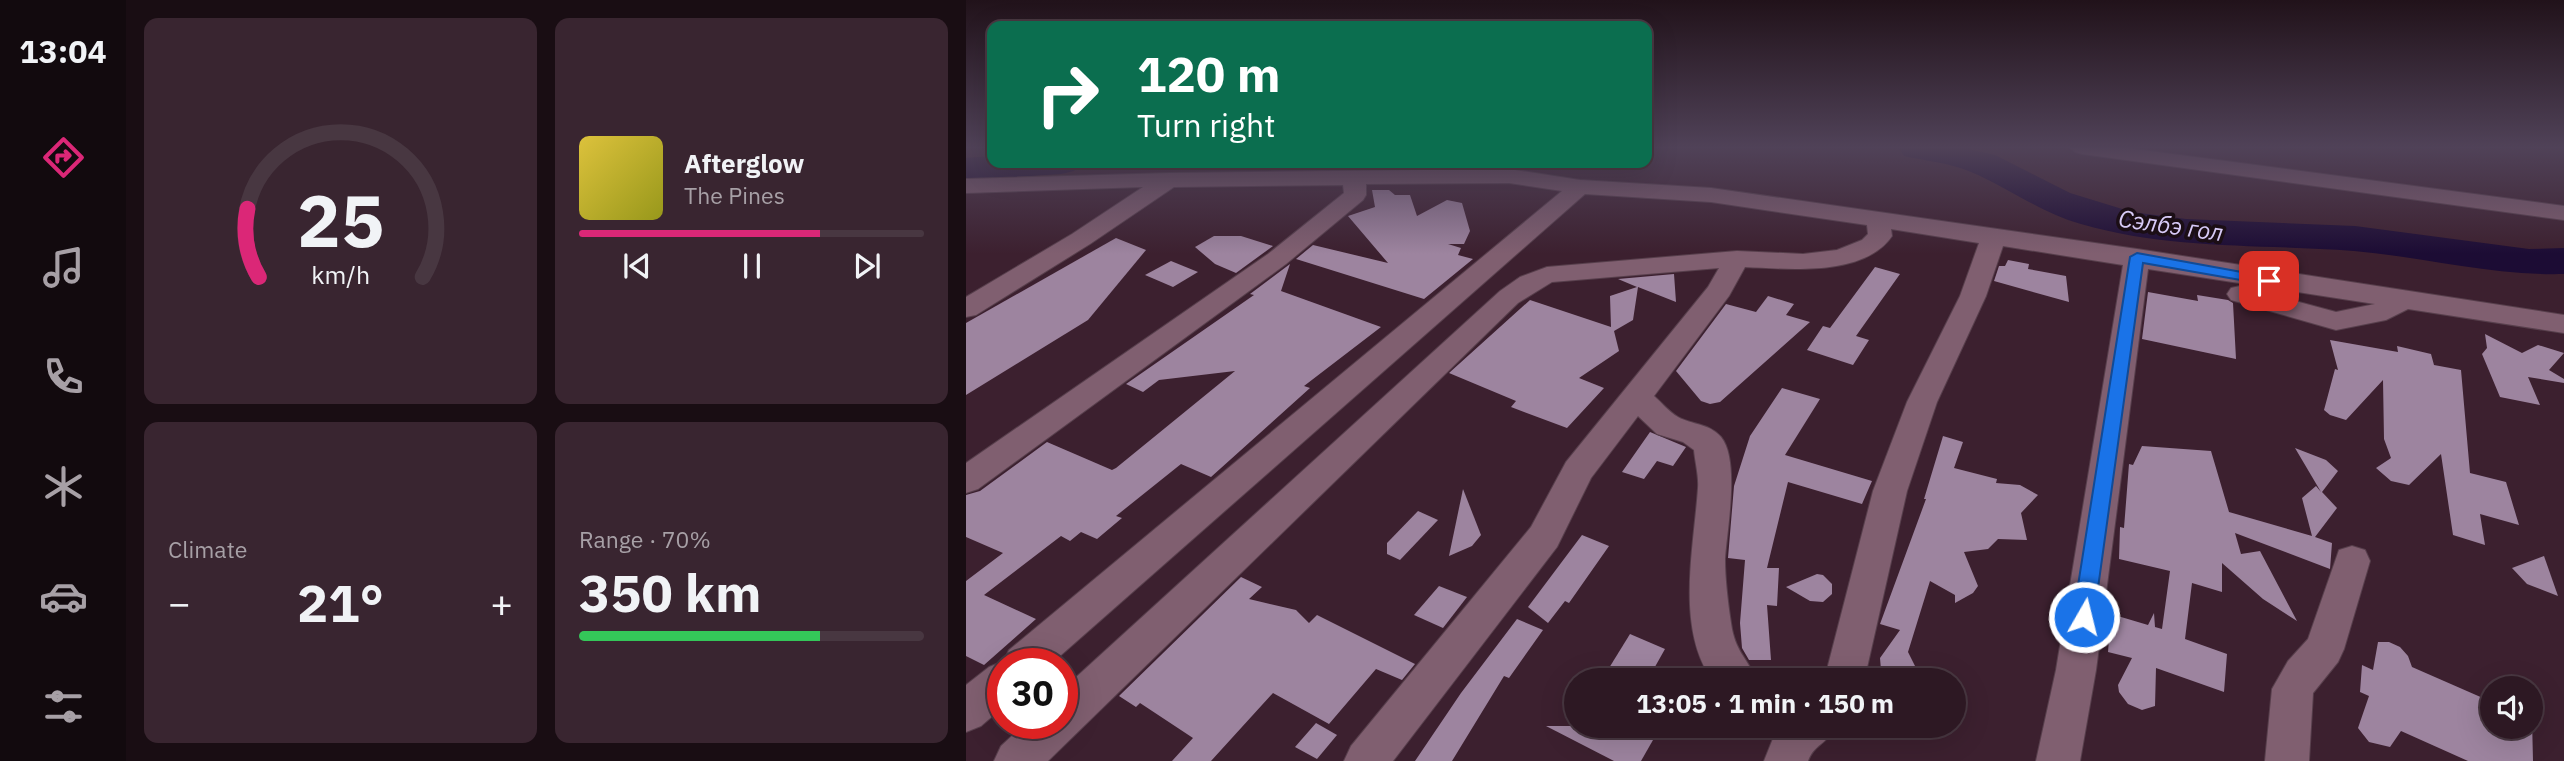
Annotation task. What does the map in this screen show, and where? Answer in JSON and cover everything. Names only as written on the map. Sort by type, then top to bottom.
[{"type":"street","points":[[972,188],[1082,184]]},
{"type":"street","points":[[966,309],[1081,239],[1163,184]]},
{"type":"street","points":[[966,480],[1277,259],[1355,195],[1354,184]]},
{"type":"street","points":[[1557,184],[1711,195],[1879,228],[2136,267],[2269,281],[2564,324]]},
{"type":"street","points":[[2364,184],[2564,212]]},
{"type":"street","points":[[1041,648],[1580,187]]},
{"type":"street","points":[[1078,703],[1510,297],[1529,283],[1547,275],[1564,272],[1737,259],[1803,262],[1842,257],[1871,246],[1879,228]]},
{"type":"street","points":[[1846,668],[1890,491],[1922,402],[1973,296],[1991,245]]},
{"type":"street","points":[[1366,761],[1544,537],[1578,471],[1720,290],[1737,259]]},
{"type":"street","points":[[2058,761],[2076,670],[2136,267]]},
{"type":"street","points":[[1636,397],[1668,426],[1693,433],[1709,445],[1715,485],[1707,562],[1712,624],[1718,656],[1727,668]]},
{"type":"street","points":[[2287,761],[2292,689],[2325,649],[2352,561]]},
{"type":"street","points":[[966,712],[987,694]]},
{"type":"street","points":[[1016,761],[1040,739]]},
{"type":"building","points":[[1372,190],[1389,190],[1395,195],[1410,195],[1417,216],[1447,200],[1462,203],[1470,231],[1464,244],[1448,244],[1461,248],[1458,255],[1473,259],[1424,299],[1296,259],[1313,245],[1388,263],[1348,216],[1375,207]]},
{"type":"building","points":[[1214,236],[1241,236],[1273,246],[1236,273],[1215,264],[1195,247]]},
{"type":"building","points":[[1116,238],[1146,250],[1088,320],[966,395],[966,323]]},
{"type":"building","points":[[2008,260],[2029,264],[2028,269],[2066,276],[2069,302],[1994,281],[1999,266],[2005,266]]},
{"type":"building","points":[[1171,261],[1198,272],[1173,287],[1145,275]]},
{"type":"building","points":[[1290,264],[1281,291],[1381,327],[1304,386],[1310,388],[1211,477],[1181,464],[1116,516],[1122,518],[1097,539],[1081,532],[1070,541],[1061,536],[984,595],[1036,619],[1003,648],[987,648],[987,662],[984,665],[966,656],[966,581],[1003,553],[966,537],[966,495],[980,491],[1047,442],[1112,470],[1116,468],[1235,371],[1159,380],[1143,392],[1126,384],[1254,295],[1250,294]]},
{"type":"building","points":[[1875,267],[1900,274],[1856,336],[1869,340],[1853,365],[1807,350],[1823,326],[1830,328]]},
{"type":"building","points":[[1674,274],[1676,302],[1638,287],[1633,320],[1614,331],[1619,351],[1579,378],[1604,388],[1567,428],[1511,407],[1516,401],[1449,373],[1530,300],[1611,327],[1610,296],[1637,287],[1618,279]]},
{"type":"building","points":[[2148,292],[2198,301],[2197,295],[2233,303],[2236,359],[2142,339]]},
{"type":"building","points":[[1768,296],[1794,304],[1786,315],[1810,322],[1720,402],[1710,404],[1701,401],[1676,371],[1726,304],[1756,312]]},
{"type":"building","points":[[2485,334],[2522,353],[2538,345],[2564,353],[2549,370],[2564,379],[2564,383],[2528,377],[2540,405],[2500,397],[2482,354],[2487,348]]},
{"type":"building","points":[[2330,340],[2398,352],[2397,346],[2431,354],[2434,365],[2461,370],[2470,473],[2506,482],[2519,525],[2480,514],[2485,545],[2453,535],[2441,454],[2409,485],[2391,481],[2376,468],[2391,458],[2384,439],[2383,380],[2346,420],[2330,415],[2324,410],[2335,369],[2338,370]]},
{"type":"building","points":[[1782,388],[1820,399],[1785,455],[1872,481],[1862,504],[1788,482],[1767,568],[1779,568],[1777,606],[1767,605],[1771,660],[1749,660],[1742,648],[1740,623],[1745,560],[1728,558],[1734,486],[1750,436]]},
{"type":"building","points":[[1650,432],[1686,447],[1673,466],[1657,461],[1644,479],[1622,472]]},
{"type":"building","points":[[1943,436],[1963,442],[1954,468],[1997,479],[1996,483],[2020,485],[2038,495],[2021,513],[2027,540],[1998,539],[1988,549],[1964,552],[1978,586],[1973,593],[1955,603],[1955,595],[1930,581],[1908,652],[1916,668],[1881,668],[1880,658],[1900,630],[1880,624]]},
{"type":"building","points":[[2142,446],[2211,451],[2229,512],[2312,536],[2302,498],[2316,486],[2321,492],[2295,448],[2326,460],[2338,471],[2322,492],[2337,508],[2315,537],[2332,543],[2330,569],[2235,533],[2241,554],[2260,551],[2297,621],[2263,599],[2222,563],[2222,592],[2192,583],[2185,639],[2227,654],[2224,692],[2156,668],[2155,706],[2142,710],[2128,704],[2119,692],[2118,685],[2132,658],[2108,652],[2111,614],[2148,625],[2154,613],[2155,627],[2162,629],[2170,571],[2119,559],[2120,527],[2124,528],[2129,464],[2133,465]]},
{"type":"building","points":[[1463,489],[1481,535],[1472,546],[1449,556]]},
{"type":"building","points":[[1418,511],[1438,520],[1400,560],[1387,554],[1387,543]]},
{"type":"building","points":[[1582,535],[1609,546],[1569,603],[1565,601],[1548,623],[1528,607]]},
{"type":"building","points":[[2544,556],[2558,596],[2527,584],[2512,568]]},
{"type":"building","points":[[1817,574],[1823,575],[1832,584],[1832,594],[1823,602],[1810,601],[1786,587]]},
{"type":"building","points":[[1241,577],[1262,587],[1249,599],[1296,610],[1309,623],[1317,615],[1415,664],[1402,680],[1376,669],[1329,724],[1273,693],[1211,761],[1172,761],[1193,738],[1140,703],[1136,707],[1119,696]]},
{"type":"building","points":[[1439,586],[1467,597],[1443,628],[1414,615]]},
{"type":"building","points":[[1517,619],[1543,630],[1509,678],[1504,676],[1452,761],[1415,761],[1461,693]]},
{"type":"building","points":[[1630,634],[1665,649],[1654,668],[1609,668]]},
{"type":"building","points":[[2378,642],[2389,642],[2400,647],[2408,656],[2412,667],[2480,697],[2480,739],[2532,739],[2533,761],[2468,761],[2401,731],[2390,747],[2369,742],[2358,728],[2369,696],[2360,692],[2362,665],[2373,670]]},
{"type":"building","points":[[1316,723],[1337,735],[1317,759],[1295,747]]},
{"type":"building","points":[[1546,726],[1564,726],[1564,735]]},
{"type":"building","points":[[1569,738],[1654,738],[1641,761],[1614,761]]},
{"type":"waterway","name":"Сэлбэ гол","points":[[2022,184],[2056,201],[2093,215],[2132,224],[2186,231],[2355,239],[2529,262],[2564,261]]},
{"type":"route","points":[[2084,617],[2137,257],[2269,281]]}]
